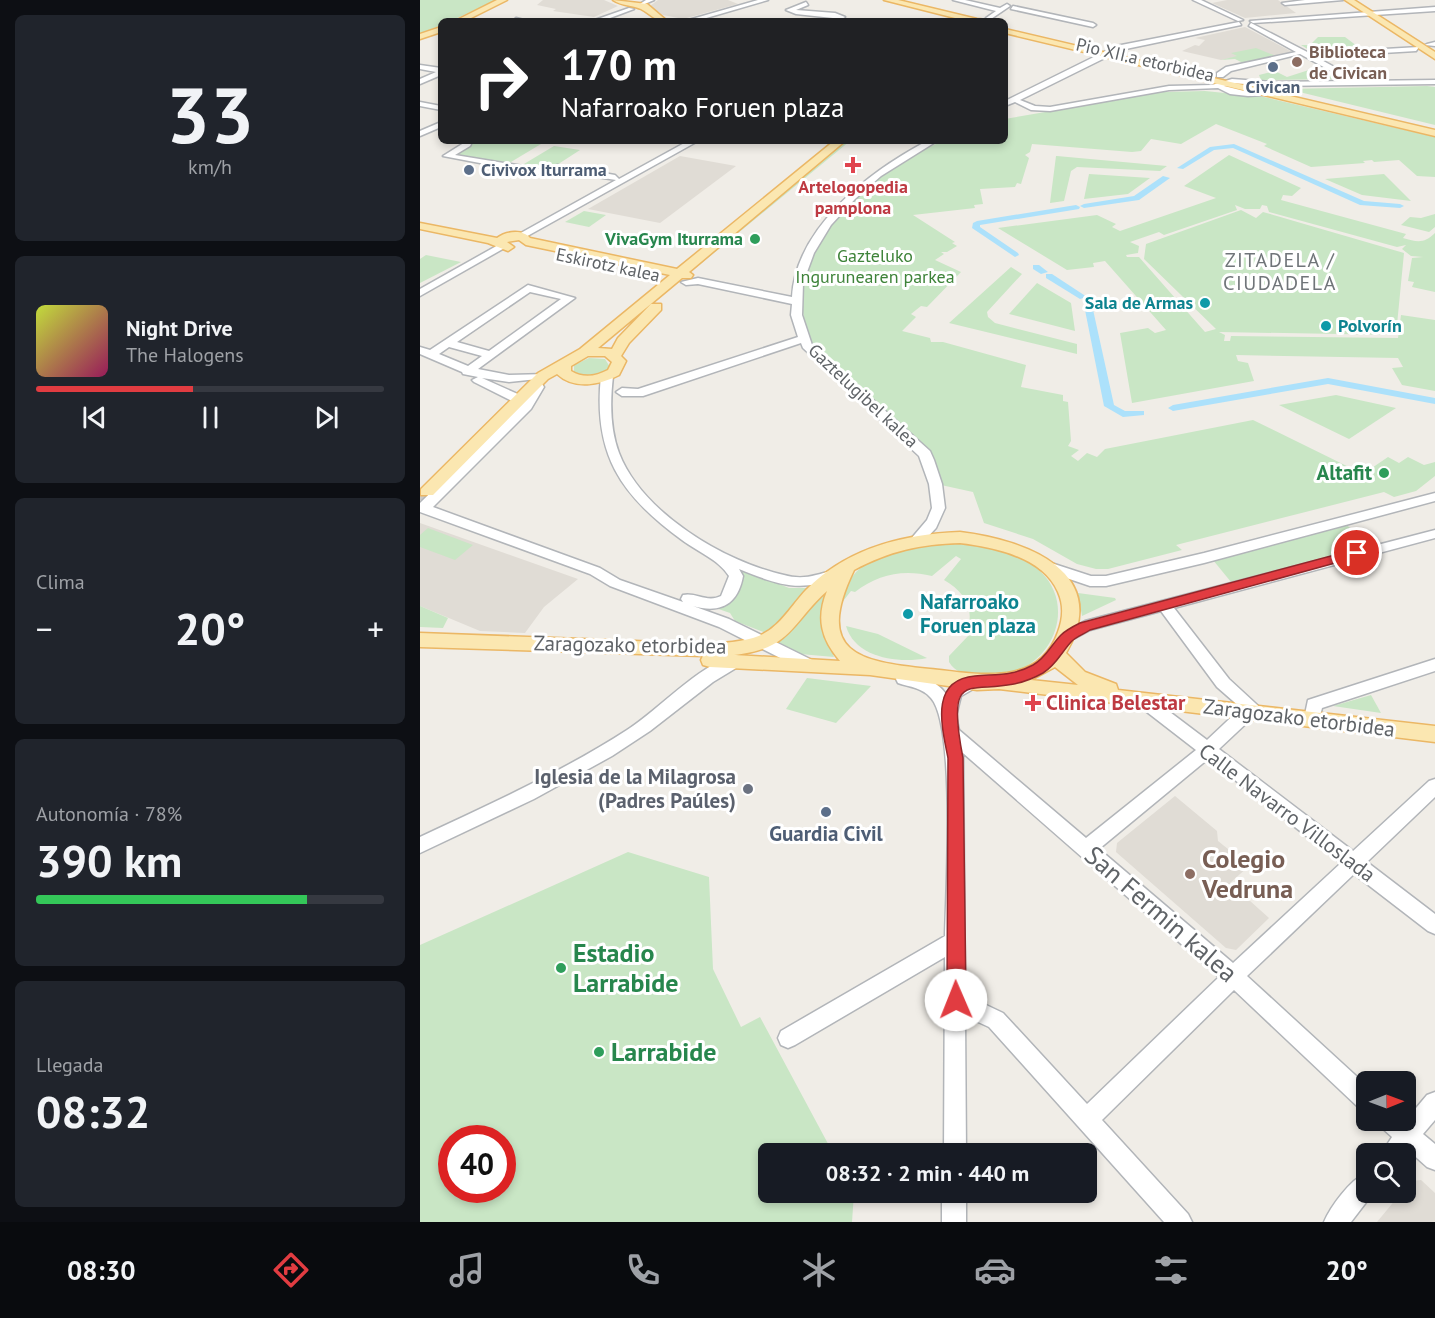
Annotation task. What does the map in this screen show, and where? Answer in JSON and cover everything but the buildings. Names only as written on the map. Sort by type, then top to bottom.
[{"type":"main road","points":[[465,18],[503,0]]},
{"type":"main road","points":[[476,18],[513,0]]},
{"type":"main road","points":[[617,0],[657,18]]},
{"type":"main road","points":[[1349,0],[1433,46]]},
{"type":"main road","points":[[1359,0],[1373,13],[1435,56]]},
{"type":"main road","points":[[884,1],[962,18]]},
{"type":"main road","points":[[884,1],[952,18]]},
{"type":"main road","points":[[637,8],[650,18]]},
{"type":"main road","name":"Pio XII.a etorbidea","points":[[1008,30],[1223,82],[1275,89],[1435,128]]},
{"type":"main road","points":[[420,40],[438,32]]},
{"type":"main road","name":"Pio XII.a etorbidea","points":[[1110,54],[1223,82]]},
{"type":"main road","name":"Pio XII.a etorbidea","points":[[1275,89],[1435,133]]},
{"type":"main road","points":[[615,355],[623,342],[648,314],[686,278],[840,144]]},
{"type":"main road","points":[[420,220],[503,242]]},
{"type":"main road","points":[[420,226],[503,242]]},
{"type":"main road","name":"Eskirotz kalea","points":[[503,242],[522,241],[686,278]]},
{"type":"main road","points":[[426,493],[538,383],[548,382],[567,372],[572,358],[585,352],[686,278]]},
{"type":"main road","points":[[567,372],[593,380],[607,376],[618,368],[620,361],[615,355],[603,351],[585,352]]},
{"type":"main road","points":[[947,537],[978,538],[1014,548],[1044,566],[1059,578],[1069,595],[1072,615],[1061,646],[1040,668],[1019,678],[983,682],[879,670],[846,656],[831,631],[830,609],[846,569],[863,557],[884,548],[917,540],[947,537]]},
{"type":"main road","name":"Zaragozako etorbidea","points":[[420,652],[728,655],[762,643],[784,630],[822,584],[846,569]]},
{"type":"main road","name":"Zaragozako etorbidea","points":[[420,640],[728,655],[879,670]]},
{"type":"main road","name":"Zaragozako etorbidea","points":[[1061,646],[1065,670],[1081,681],[1133,698]]},
{"type":"main road","name":"Zaragozako etorbidea","points":[[983,682],[1434,735]]},
{"type":"street","points":[[605,18],[637,8],[651,0]]},
{"type":"street","points":[[736,0],[750,4]]},
{"type":"street","points":[[791,0],[806,4],[785,11],[806,14]]},
{"type":"street","points":[[956,0],[1002,10]]},
{"type":"street","points":[[996,18],[1002,10],[1023,0]]},
{"type":"street","points":[[1196,0],[1240,22]]},
{"type":"street","points":[[1206,2],[1218,0]]},
{"type":"street","points":[[1285,3],[1340,0]]},
{"type":"street","points":[[699,18],[768,1]]},
{"type":"street","points":[[710,18],[768,1]]},
{"type":"street","points":[[1001,18],[1014,4]]},
{"type":"street","points":[[1014,4],[1093,25]]},
{"type":"street","points":[[1010,102],[1124,47],[1240,22],[1435,9]]},
{"type":"street","points":[[795,18],[824,12],[842,16]]},
{"type":"street","points":[[1252,23],[1359,83]]},
{"type":"street","points":[[1316,55],[1416,49]]},
{"type":"street","points":[[1010,102],[1050,109],[1169,88],[1223,82],[1229,69],[1296,54]]},
{"type":"street","points":[[420,67],[438,70]]},
{"type":"street","points":[[420,82],[438,73]]},
{"type":"street","points":[[1275,89],[1359,83],[1433,84]]},
{"type":"street","points":[[420,105],[438,108]]},
{"type":"street","points":[[424,134],[438,121]]},
{"type":"street","points":[[424,134],[438,126]]},
{"type":"street","points":[[468,144],[447,156],[549,173],[557,168],[615,178]]},
{"type":"street","points":[[522,241],[689,144]]},
{"type":"street","name":"Gaztelugibel kalea","points":[[917,540],[931,524],[938,507],[925,454],[823,363],[803,339],[795,301],[800,277],[823,225],[898,157],[926,144]]},
{"type":"street","name":"Gaztelugibel kalea","points":[[886,168],[932,144]]},
{"type":"street","points":[[420,293],[503,242]]},
{"type":"street","name":"Eskirotz kalea","points":[[686,278],[795,301]]},
{"type":"street","points":[[425,352],[449,344],[528,288],[570,298],[468,372]]},
{"type":"street","points":[[622,392],[639,393],[803,339]]},
{"type":"street","points":[[449,344],[493,355]]},
{"type":"street","points":[[425,352],[516,398]]},
{"type":"street","points":[[468,372],[538,383]]},
{"type":"street","points":[[538,383],[526,406],[422,508],[595,571],[620,575],[707,605],[726,601],[731,596],[736,576],[728,562],[673,528],[633,488],[618,464],[607,434],[607,376]]},
{"type":"street","points":[[426,493],[516,398],[538,383]]},
{"type":"street","points":[[1044,566],[1090,581],[1106,581],[1236,550],[1435,497]]},
{"type":"street","points":[[1061,646],[1085,626],[1435,534]]},
{"type":"street","points":[[728,562],[735,562],[792,584],[821,580],[846,569]]},
{"type":"street","points":[[595,571],[615,583],[724,623],[806,664]]},
{"type":"street","points":[[1087,848],[1254,713],[1223,683],[1164,605]]},
{"type":"street","points":[[420,845],[597,758],[641,730],[712,672],[728,655],[730,632],[724,623]]},
{"type":"street","points":[[1312,719],[1314,704],[1435,665]]},
{"type":"street","points":[[879,670],[894,678],[926,683],[935,689],[950,727],[956,758],[955,1143]]},
{"type":"street","points":[[950,727],[951,695],[957,687],[983,682]]},
{"type":"street","points":[[1218,708],[1223,683]]},
{"type":"street","name":"Calle Navarro Villoslada","points":[[1133,698],[1435,925]]},
{"type":"street","name":"San Fermin kalea","points":[[950,727],[1233,976],[1356,1090]]},
{"type":"street","points":[[1087,1119],[1233,976],[1435,786]]},
{"type":"street","points":[[788,1038],[955,941]]},
{"type":"street","points":[[956,1000],[996,1020],[1180,1222]]},
{"type":"street","points":[[1416,1116],[1435,1103]]},
{"type":"street","points":[[1402,1131],[1435,1159]]},
{"type":"street","points":[[1336,1222],[1356,1197]]},
{"type":"street","points":[[954,1203],[954,1222]]},
{"type":"shaded area","points":[[543,0],[604,0],[618,6],[594,17],[553,11],[556,9],[537,5]]},
{"type":"shaded area","points":[[658,0],[728,0],[738,4],[687,18],[663,15],[650,6]]},
{"type":"shaded area","points":[[1227,0],[1278,0],[1296,13],[1245,18],[1212,3]]},
{"type":"shaded area","points":[[1245,27],[1294,53],[1250,63],[1236,57],[1221,60],[1182,51],[1195,45],[1199,46],[1205,40],[1195,38]]},
{"type":"shaded area","points":[[680,156],[736,166],[660,223],[588,209]]},
{"type":"shaded area","points":[[420,523],[578,579],[544,607],[525,633],[480,631],[420,606]]},
{"type":"shaded area","name":"Colegio Vedruna","points":[[1175,796],[1217,831],[1218,841],[1249,866],[1230,883],[1269,918],[1236,950],[1226,948],[1116,852],[1117,843]]},
{"type":"shaded area","points":[[1416,1180],[1421,1180],[1435,1193],[1435,1222],[1377,1222],[1393,1203],[1416,1203]]},
{"type":"green space","points":[[420,0],[496,0],[457,18],[438,18],[438,26],[420,34]]},
{"type":"green space","points":[[1318,37],[1345,37],[1361,49],[1314,53],[1301,45],[1310,45]]},
{"type":"green space","points":[[1256,48],[1276,56],[1245,64],[1235,59],[1221,60],[1237,56],[1231,53]]},
{"type":"green space","points":[[1312,69],[1321,69],[1341,79],[1261,80],[1259,75],[1275,71],[1287,77]]},
{"type":"green space","points":[[1435,87],[1435,125],[1287,89]]},
{"type":"green space","name":"Gazteluko Ingurunearen parkea","points":[[1205,91],[1264,97],[1435,137],[1435,177],[1417,176],[1399,160],[1374,162],[1372,160],[1363,161],[1365,163],[1311,167],[1264,146],[1267,144],[1216,124],[1181,144],[1151,139],[1141,151],[1132,152],[1032,144],[1030,152],[1025,155],[1029,158],[1021,184],[1017,183],[1015,187],[980,189],[983,204],[974,205],[975,208],[913,215],[955,242],[952,243],[957,246],[947,252],[941,252],[944,254],[935,260],[961,272],[927,307],[921,306],[911,314],[916,317],[902,331],[930,338],[931,342],[943,342],[1026,365],[1021,387],[1063,395],[1063,401],[1068,402],[1071,441],[1068,446],[1079,450],[1071,456],[1078,461],[1087,453],[1097,457],[1105,449],[1253,420],[1363,474],[1388,457],[1399,463],[1408,457],[1424,465],[1435,462],[1435,476],[1416,491],[1394,497],[1384,492],[1176,545],[1182,550],[1108,569],[1096,569],[1077,564],[1033,539],[984,523],[973,492],[941,485],[930,453],[815,349],[804,320],[803,289],[817,244],[833,219],[877,180],[927,148],[936,144],[1008,144],[1008,118],[1162,92]]},
{"type":"green space","points":[[470,144],[541,144],[506,165],[451,155]]},
{"type":"green space","points":[[842,144],[846,144],[692,271],[688,271]]},
{"type":"green space","points":[[554,146],[580,150],[546,172],[519,167]]},
{"type":"green space","points":[[1229,155],[1301,188],[1292,196],[1283,195],[1281,200],[1406,234],[1403,238],[1412,240],[1424,240],[1435,233],[1435,292],[1412,287],[1414,282],[1408,281],[1412,258],[1423,257],[1411,256],[1402,249],[1406,245],[1397,247],[1269,212],[1267,206],[1262,205],[1260,209],[1245,209],[1235,205],[1237,210],[1164,235],[1159,232],[1130,242],[1139,246],[1138,253],[1126,255],[1127,257],[1139,257],[1205,332],[1216,329],[1144,259],[1146,244],[1241,210],[1256,218],[1263,212],[1404,253],[1396,335],[1219,332],[1225,335],[1224,341],[1230,341],[1231,336],[1398,338],[1401,315],[1435,320],[1435,391],[1402,385],[1392,368],[1403,367],[1398,358],[1236,355],[1238,361],[1248,363],[1254,381],[1132,403],[1120,333],[1148,328],[1155,333],[1166,330],[1105,261],[1093,263],[1094,267],[1067,270],[998,228],[1097,215],[1116,224],[1112,227],[1120,231],[1216,198],[1184,186]]},
{"type":"green space","points":[[1056,156],[1167,166],[1160,171],[1077,167],[1071,171],[1064,201],[1050,203]]},
{"type":"green space","points":[[1089,174],[1150,178],[1128,194],[1084,199]]},
{"type":"green space","points":[[1384,174],[1411,201],[1362,195],[1325,179]]},
{"type":"green space","points":[[584,211],[606,215],[589,227],[565,222]]},
{"type":"green space","points":[[1435,214],[1435,227],[1429,232],[1401,225],[1410,217],[1421,218]]},
{"type":"green space","points":[[426,255],[461,262],[420,283],[420,259]]},
{"type":"green space","points":[[1011,267],[1022,274],[987,312],[988,317],[995,323],[1077,344],[1077,354],[949,323]]},
{"type":"green space","points":[[1037,283],[1071,303],[1075,331],[1009,314]]},
{"type":"green space","points":[[589,358],[605,359],[610,367],[592,376],[583,376],[574,372],[574,365]]},
{"type":"green space","points":[[1336,395],[1396,408],[1349,439],[1279,405]]},
{"type":"green space","points":[[1347,525],[1367,546],[1231,582],[1213,560]]},
{"type":"green space","points":[[428,528],[473,545],[455,560],[420,547],[420,535]]},
{"type":"green space","points":[[955,542],[978,545],[1012,554],[1041,572],[1051,585],[1057,600],[1058,616],[1055,631],[1048,645],[1038,657],[1025,667],[1009,673],[971,674],[952,667],[949,656],[969,635],[966,633],[970,617],[967,602],[963,596],[944,580],[961,559],[956,556],[932,576],[901,573],[882,577],[855,592],[851,591],[840,605],[848,583],[868,563],[881,556],[911,547]]},
{"type":"green space","points":[[737,567],[789,588],[811,588],[797,608],[766,633],[735,621],[730,613],[707,605],[719,604]]},
{"type":"green space","points":[[829,584],[823,630],[834,657],[800,654],[777,642],[792,629]]},
{"type":"green space","points":[[1078,593],[1115,598],[1116,600],[1082,616]]},
{"type":"green space","points":[[420,606],[448,618],[443,628],[420,627]]},
{"type":"green space","points":[[846,626],[878,634],[927,658],[891,659],[868,652],[851,637]]},
{"type":"green space","points":[[807,678],[871,686],[836,723],[786,709]]},
{"type":"green space","points":[[1371,695],[1381,713],[1333,706]]},
{"type":"green space","name":"Larrabide","points":[[628,852],[709,877],[713,969],[741,1027],[760,1017],[828,1143],[758,1143],[758,1203],[853,1203],[852,1222],[420,1222],[420,945]]},
{"type":"waterway","points":[[1181,168],[1212,148],[1234,146],[1363,203],[1400,206]]},
{"type":"waterway","points":[[1084,206],[1136,198],[1166,178]]},
{"type":"waterway","points":[[1015,255],[976,228],[977,223],[1076,207]]},
{"type":"waterway","points":[[1036,267],[1044,272]]},
{"type":"waterway","points":[[1049,276],[1083,297]]},
{"type":"waterway","points":[[1088,305],[1109,406],[1123,414],[1141,413]]},
{"type":"waterway","points":[[1173,408],[1328,381],[1435,401]]},
{"type":"tunnel","points":[[420,500],[427,492]]},
{"type":"place","name":"Biblioteca de Civican","points":[[1297,62]]},
{"type":"place","name":"Civican","points":[[1273,67]]},
{"type":"place","name":"Artelogopedia pamplona","points":[[853,165]]},
{"type":"place","name":"Civivox Iturrama","points":[[469,170]]},
{"type":"place","name":"VivaGym Iturrama","points":[[755,239]]},
{"type":"place","name":"Sala de Armas","points":[[1205,303]]},
{"type":"place","name":"Polvorín","points":[[1326,326]]},
{"type":"place","name":"Altafit","points":[[1384,473]]},
{"type":"place","name":"Nafarroako Foruen plaza","points":[[908,614]]},
{"type":"place","name":"Clinica Belestar","points":[[1033,703]]},
{"type":"place","name":"Iglesia de la Milagrosa (Padres Paúles)","points":[[748,789]]},
{"type":"place","name":"Guardia Civil","points":[[826,812]]},
{"type":"place","name":"Colegio Vedruna","points":[[1190,874]]},
{"type":"place","name":"Estadio Larrabide","points":[[561,968]]},
{"type":"place","name":"Larrabide","points":[[599,1052]]},
{"type":"district","name":"ZITADELA / CIUDADELA","points":[[1280,272]]},
{"type":"route","points":[[956,1000],[956,758],[948,720],[951,695],[957,687],[974,681],[991,683],[1019,678],[1040,668],[1056,654],[1066,638],[1085,626],[1357,553]]}]
